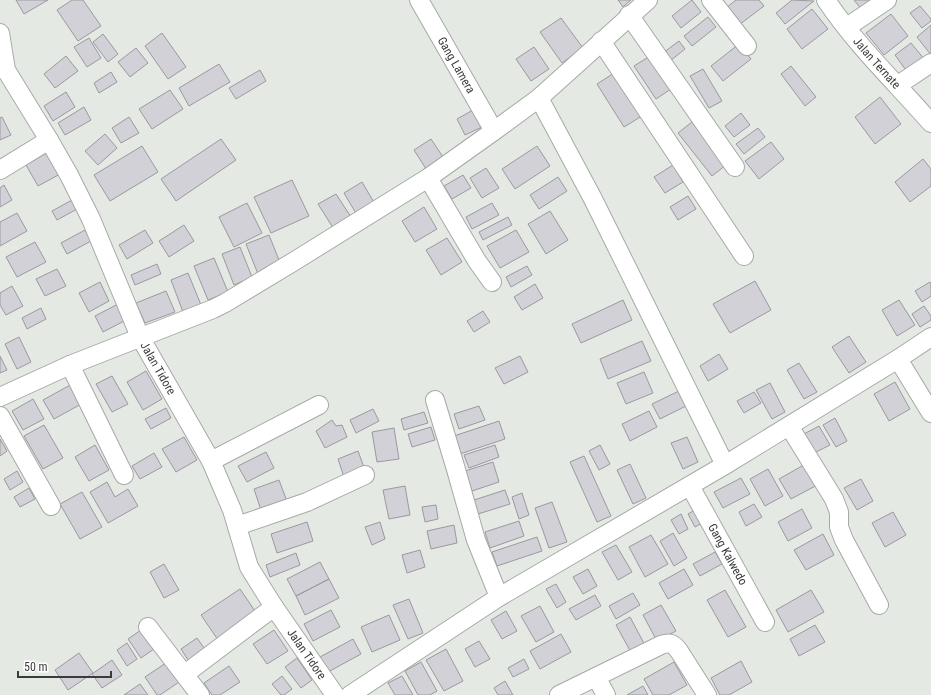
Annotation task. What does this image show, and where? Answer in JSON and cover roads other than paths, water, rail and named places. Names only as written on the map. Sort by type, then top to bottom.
[{"type":"street","name":"Gang Lamera","points":[[419,0],[494,131]]},
{"type":"street","points":[[0,398],[70,366],[225,303],[428,178],[494,131],[538,98],[629,15],[648,0]]},
{"type":"street","points":[[711,0],[747,46]]},
{"type":"street","name":"Jalan Ternate","points":[[826,0],[847,27],[931,123]]},
{"type":"street","points":[[847,27],[887,0]]},
{"type":"street","points":[[629,15],[735,167]]},
{"type":"street","name":"Jalan Tidore","points":[[0,33],[3,72],[49,140],[69,175],[91,219],[140,337],[211,461],[226,494],[249,567],[274,607],[335,695]]},
{"type":"street","points":[[601,41],[744,256]]},
{"type":"street","points":[[898,86],[931,63]]},
{"type":"street","points":[[538,98],[593,199],[725,465]]},
{"type":"street","points":[[0,170],[49,140]]},
{"type":"street","points":[[428,178],[477,261],[492,282]]},
{"type":"street","points":[[350,695],[499,597],[725,465],[898,359],[931,337]]},
{"type":"street","points":[[898,359],[931,413]]},
{"type":"street","points":[[70,366],[124,475]]},
{"type":"street","points":[[434,400],[456,466],[476,540],[499,597]]},
{"type":"street","points":[[211,461],[319,405]]},
{"type":"street","points":[[0,416],[50,506]]},
{"type":"street","points":[[789,426],[834,499],[839,512],[839,527],[844,540],[879,605]]},
{"type":"street","points":[[237,526],[307,502],[365,475]]},
{"type":"street","name":"Gang Kalwedo","points":[[690,486],[765,622]]},
{"type":"street","points":[[185,674],[274,607]]},
{"type":"street","points":[[148,627],[200,695]]},
{"type":"street","points":[[559,695],[661,645],[668,643],[674,644],[707,695]]},
{"type":"street","points":[[596,677],[606,695]]}]
